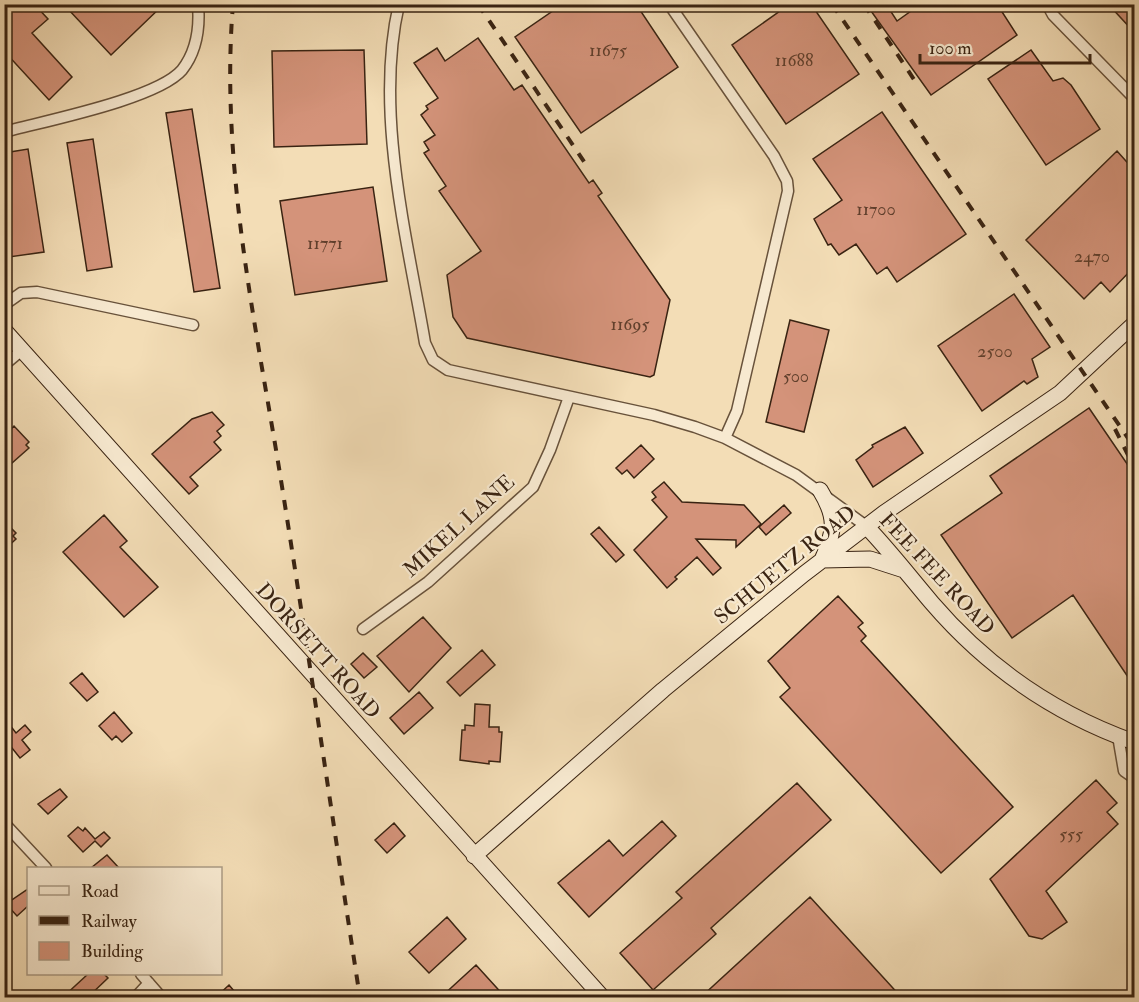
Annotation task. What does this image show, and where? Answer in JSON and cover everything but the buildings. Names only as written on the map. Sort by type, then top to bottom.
[{"type":"main road","name":"SCHUETZ ROAD","points":[[474,856],[663,690],[822,560],[866,526],[1060,393],[1134,324]]},
{"type":"main road","name":"DORSETT ROAD","points":[[4,330],[603,998]]},
{"type":"main road","points":[[820,490],[830,507],[834,524],[822,560],[870,559],[905,571]]},
{"type":"main road","name":"FEE FEE ROAD","points":[[866,526],[962,635],[992,663],[1070,716],[1134,742]]},
{"type":"street","points":[[4,132],[131,96],[171,79],[180,72],[193,52],[197,39],[198,4]]},
{"type":"street","name":"FEE FEE ROAD","points":[[399,4],[393,30],[391,119],[400,197],[425,343],[433,360],[448,370],[654,415],[725,438],[796,475],[820,490],[866,526]]},
{"type":"street","points":[[669,4],[774,156],[787,181],[788,191],[737,411],[725,438]]},
{"type":"street","points":[[1047,4],[1053,15],[1134,98]]},
{"type":"street","points":[[4,305],[21,293],[37,292],[193,325]]},
{"type":"street","points":[[4,365],[22,350]]},
{"type":"street","name":"MIKEL LANE","points":[[363,629],[428,582],[533,487],[550,450],[569,397]]},
{"type":"street","points":[[1118,736],[1124,771],[1134,778]]},
{"type":"street","points":[[4,823],[45,867]]},
{"type":"street","points":[[142,975],[162,998]]},
{"type":"street","points":[[135,998],[149,983]]},
{"type":"railway","points":[[233,4],[230,63],[231,122],[242,240],[360,998]]},
{"type":"railway","points":[[478,4],[589,169]]},
{"type":"railway","points":[[832,4],[1134,447]]},
{"type":"railway","points":[[864,4],[919,87]]},
{"type":"railway","points":[[1115,429],[1134,467]]}]
